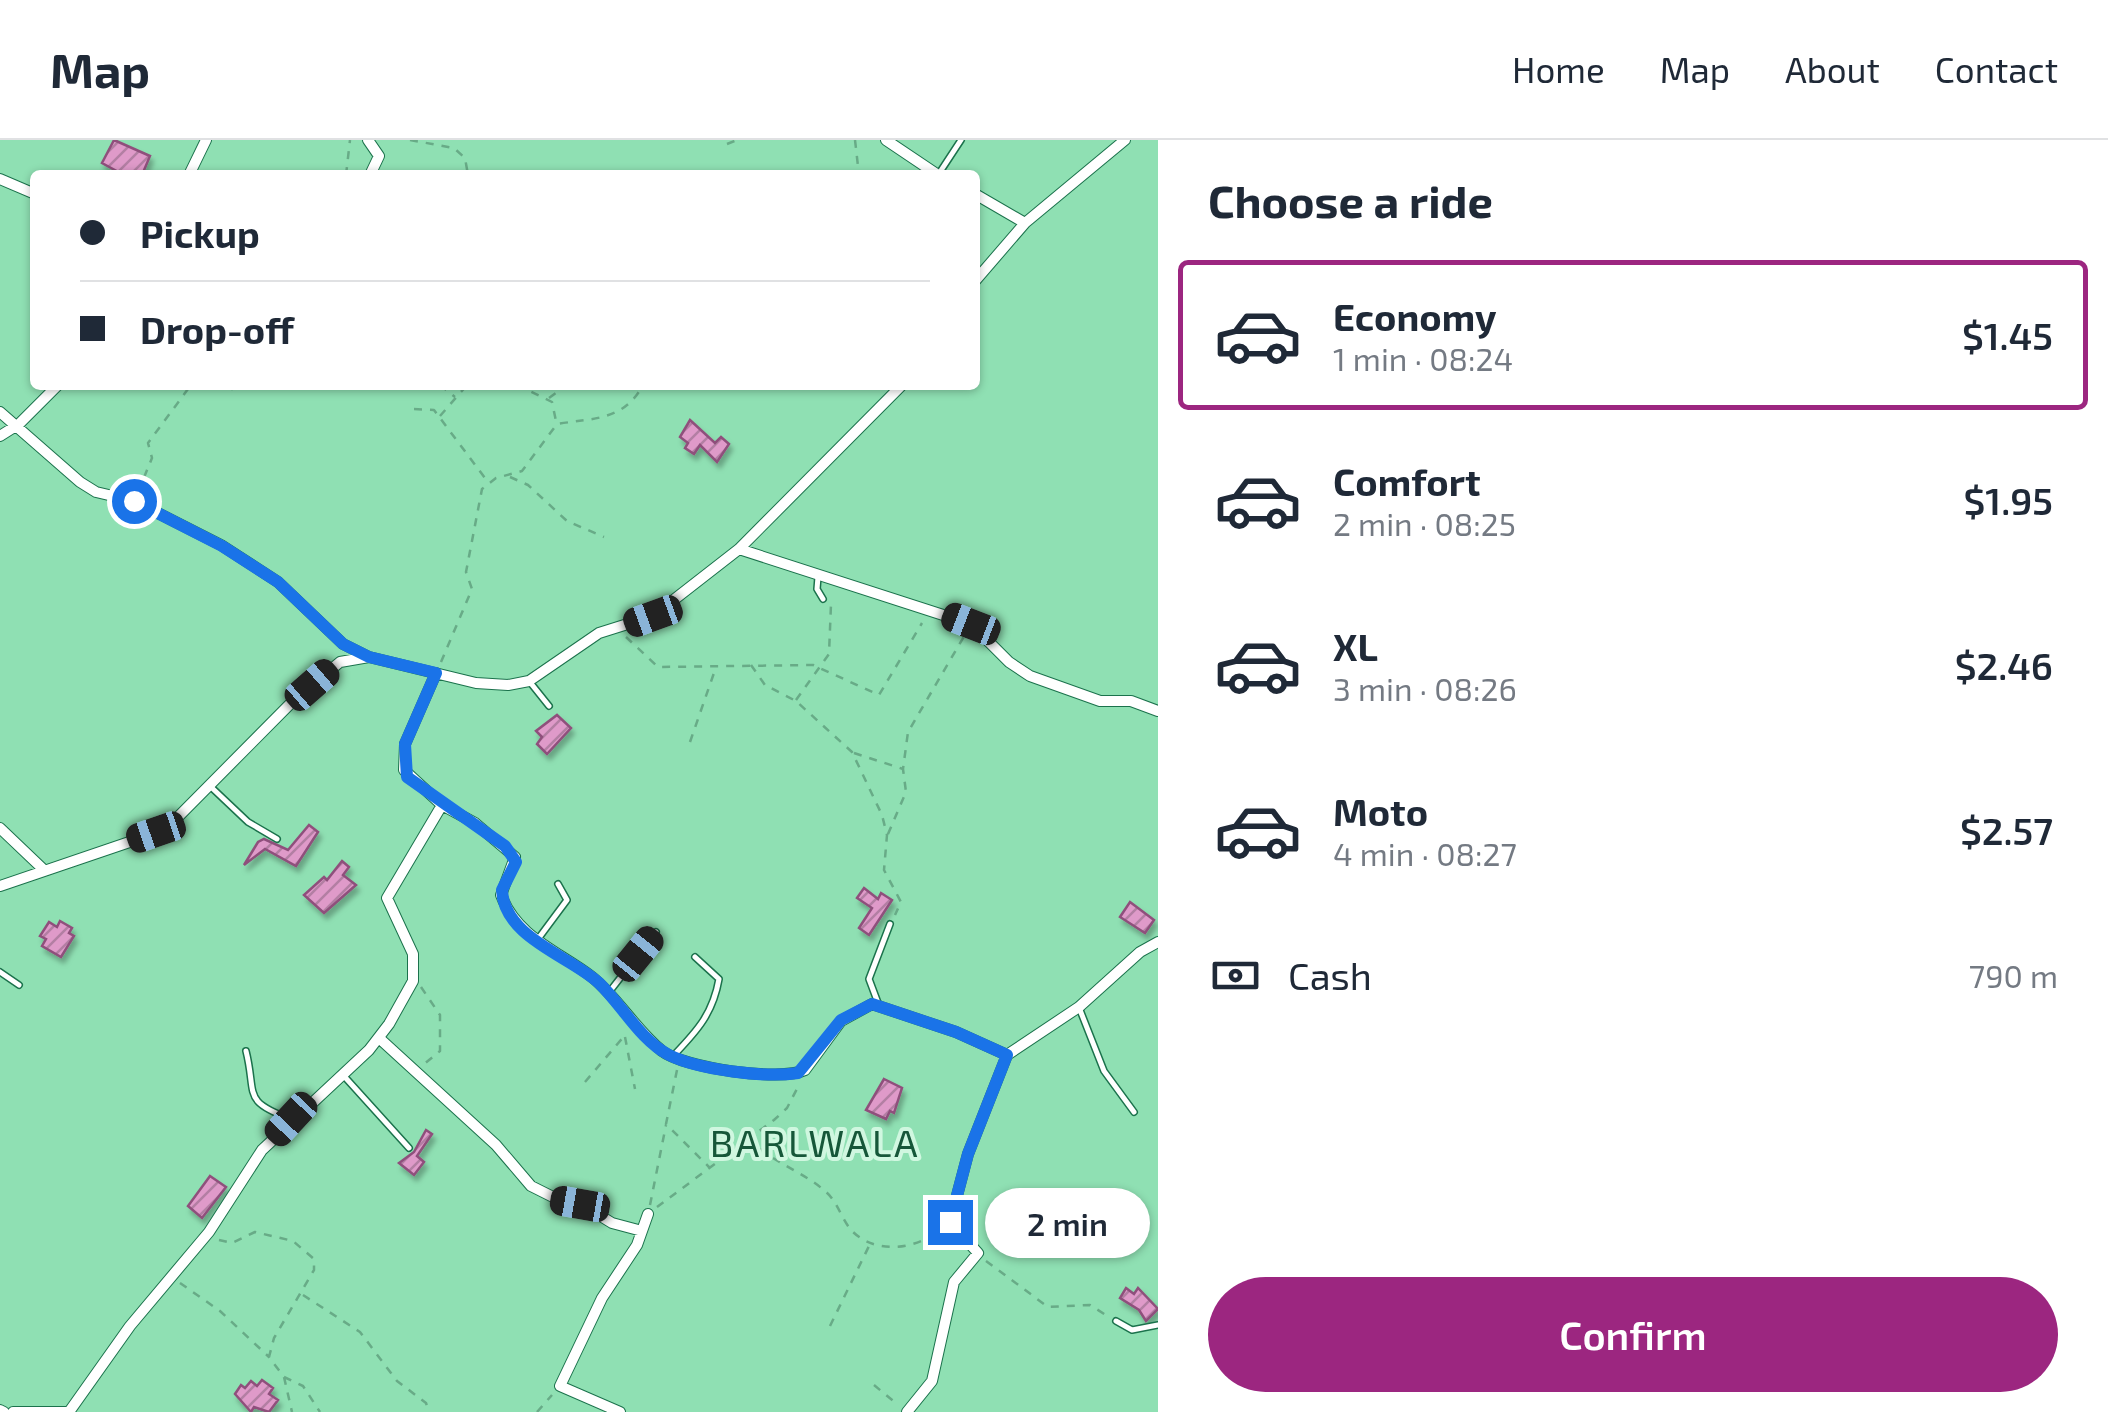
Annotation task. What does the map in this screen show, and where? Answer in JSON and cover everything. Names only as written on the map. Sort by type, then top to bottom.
[{"type":"street","points":[[191,170],[206,140]]},
{"type":"street","points":[[368,140],[379,156],[372,170]]},
{"type":"street","points":[[886,140],[931,170]]},
{"type":"street","points":[[980,275],[1025,223],[1125,140]]},
{"type":"street","points":[[0,179],[30,192]]},
{"type":"street","points":[[980,197],[1025,223]]},
{"type":"street","points":[[0,436],[19,424],[53,390]]},
{"type":"street","points":[[0,412],[96,492],[134,501],[222,546],[278,582],[343,644],[369,657],[476,682],[530,681],[584,641],[653,616],[740,549],[897,390]]},
{"type":"street","points":[[740,549],[930,608],[971,624],[1009,662],[1030,676],[1100,701],[1131,701],[1158,712]]},
{"type":"street","points":[[0,886],[156,832],[210,786],[332,667],[347,659],[369,657]]},
{"type":"street","points":[[436,673],[405,744],[404,770],[442,805],[475,823],[514,857],[502,895],[536,941],[589,975],[634,1024],[675,1058],[770,1077],[806,1070],[841,1020],[864,1005],[879,1006],[956,1032],[1007,1055]]},
{"type":"street","points":[[13,1412],[69,1412],[209,1232],[262,1150],[380,1038],[412,981],[413,954],[388,902],[388,892],[442,805]]},
{"type":"street","points":[[0,828],[44,870]]},
{"type":"street","points":[[906,1412],[932,1381],[954,1282],[978,1253],[950,1222],[968,1154],[1007,1055],[1080,1007],[1140,952],[1158,942]]},
{"type":"street","points":[[380,1038],[496,1145],[531,1186],[559,1200],[580,1204],[612,1223],[642,1230]]},
{"type":"street","points":[[620,1412],[560,1386],[648,1214]]},
{"type":"lane","points":[[941,170],[961,140]]},
{"type":"lane","points":[[818,574],[817,588],[823,599]]},
{"type":"lane","points":[[530,681],[548,706]]},
{"type":"lane","points":[[210,786],[248,822],[277,839]]},
{"type":"lane","points":[[536,941],[555,922],[567,900],[558,884]]},
{"type":"lane","points":[[879,1006],[869,979],[890,924]]},
{"type":"lane","points":[[608,993],[656,932]]},
{"type":"lane","points":[[675,1058],[705,1022],[719,979],[695,958]]},
{"type":"lane","points":[[0,972],[19,986]]},
{"type":"lane","points":[[1080,1007],[1104,1071],[1134,1112]]},
{"type":"lane","points":[[246,1051],[252,1098],[263,1109],[291,1119]]},
{"type":"lane","points":[[344,1075],[409,1148]]},
{"type":"lane","points":[[1116,1321],[1132,1330],[1158,1325]]},
{"type":"path","points":[[347,170],[350,140]]},
{"type":"path","points":[[410,140],[454,148],[465,158],[467,170]]},
{"type":"path","points":[[454,148],[458,140]]},
{"type":"path","points":[[727,144],[737,140]]},
{"type":"path","points":[[856,140],[859,170]]},
{"type":"path","points":[[134,501],[152,458],[148,443],[187,390]]},
{"type":"path","points":[[446,390],[456,398]]},
{"type":"path","points":[[439,417],[463,390]]},
{"type":"path","points":[[528,390],[548,399],[557,424]]},
{"type":"path","points":[[548,399],[560,390]]},
{"type":"path","points":[[436,673],[472,589],[466,572],[482,488],[522,471],[557,424],[614,417],[634,402],[640,390]]},
{"type":"path","points":[[414,409],[434,410],[489,484]]},
{"type":"path","points":[[508,476],[528,485],[567,521],[604,537]]},
{"type":"path","points":[[796,701],[829,654],[826,633],[833,610],[823,599]]},
{"type":"path","points":[[619,628],[658,667],[715,668],[787,662],[820,669],[879,694],[930,608]]},
{"type":"path","points":[[890,924],[901,902],[884,870],[887,836],[906,792],[903,769],[908,732],[971,624]]},
{"type":"path","points":[[750,664],[765,685],[796,701],[852,752],[903,769]]},
{"type":"path","points":[[690,742],[715,668]]},
{"type":"path","points":[[852,752],[887,836]]},
{"type":"path","points":[[412,981],[440,1015],[444,1027],[440,1050],[413,1070]]},
{"type":"path","points":[[586,1082],[634,1024]]},
{"type":"path","points":[[625,1036],[626,1063],[635,1089]]},
{"type":"path","points":[[648,1214],[675,1058]]},
{"type":"path","points":[[648,1214],[788,1108],[806,1070]]},
{"type":"path","points":[[666,1124],[710,1168]]},
{"type":"path","points":[[748,1138],[783,1166],[827,1192],[852,1232],[871,1243],[924,1243],[950,1222]]},
{"type":"path","points":[[209,1232],[224,1244],[255,1232],[302,1247],[314,1259],[314,1270],[274,1338],[270,1358]]},
{"type":"path","points":[[830,1326],[871,1243]]},
{"type":"path","points":[[978,1253],[1012,1284],[1048,1307],[1090,1306],[1116,1321]]},
{"type":"path","points":[[172,1275],[270,1358],[284,1377],[292,1412]]},
{"type":"path","points":[[301,1294],[360,1332],[397,1382],[426,1403],[428,1412]]},
{"type":"path","points":[[284,1377],[303,1386],[320,1412]]},
{"type":"path","points":[[874,1385],[906,1412]]},
{"type":"path","points":[[536,1412],[560,1386]]},
{"type":"building","points":[[114,140],[150,156],[144,170],[115,170],[102,163]]},
{"type":"building","points":[[690,420],[715,443],[721,437],[729,444],[717,462],[700,445],[694,454],[685,448],[688,443],[680,437]]},
{"type":"building","points":[[557,715],[571,728],[547,754],[537,744],[542,737],[536,731]]},
{"type":"building","points":[[309,825],[318,832],[296,866],[265,849],[244,865],[258,842],[264,839],[288,850]]},
{"type":"building","points":[[342,861],[349,867],[343,875],[356,885],[324,913],[304,895],[324,877],[327,880]]},
{"type":"building","points":[[864,888],[878,899],[881,893],[892,900],[869,935],[859,928],[872,908],[857,898]]},
{"type":"building","points":[[1130,902],[1154,920],[1145,933],[1120,917]]},
{"type":"building","points":[[60,921],[72,928],[69,933],[74,936],[61,957],[42,946],[46,939],[40,936],[49,922],[57,927]]},
{"type":"building","points":[[884,1079],[902,1088],[894,1113],[890,1111],[886,1119],[866,1110]]},
{"type":"building","points":[[426,1130],[432,1134],[417,1156],[424,1162],[414,1175],[399,1163],[414,1152]]},
{"type":"building","points":[[210,1176],[226,1187],[202,1218],[188,1206]]},
{"type":"building","points":[[1126,1288],[1134,1294],[1138,1288],[1158,1309],[1146,1321],[1139,1310],[1120,1298]]},
{"type":"building","points":[[262,1380],[273,1388],[269,1394],[278,1400],[269,1412],[254,1407],[251,1412],[235,1394],[241,1385],[245,1388],[251,1381],[257,1386]]},
{"type":"district","name":"BARLWALA","points":[[815,1142]]},
{"type":"route","points":[[134,501],[222,546],[278,582],[343,644],[369,657],[436,673],[405,744],[407,777],[505,846],[516,862],[502,890],[503,902],[511,913],[547,950],[602,986],[632,1022],[672,1057],[770,1077],[798,1073],[806,1070],[841,1020],[872,1004],[956,1032],[1007,1055],[956,1189],[950,1222]]}]
